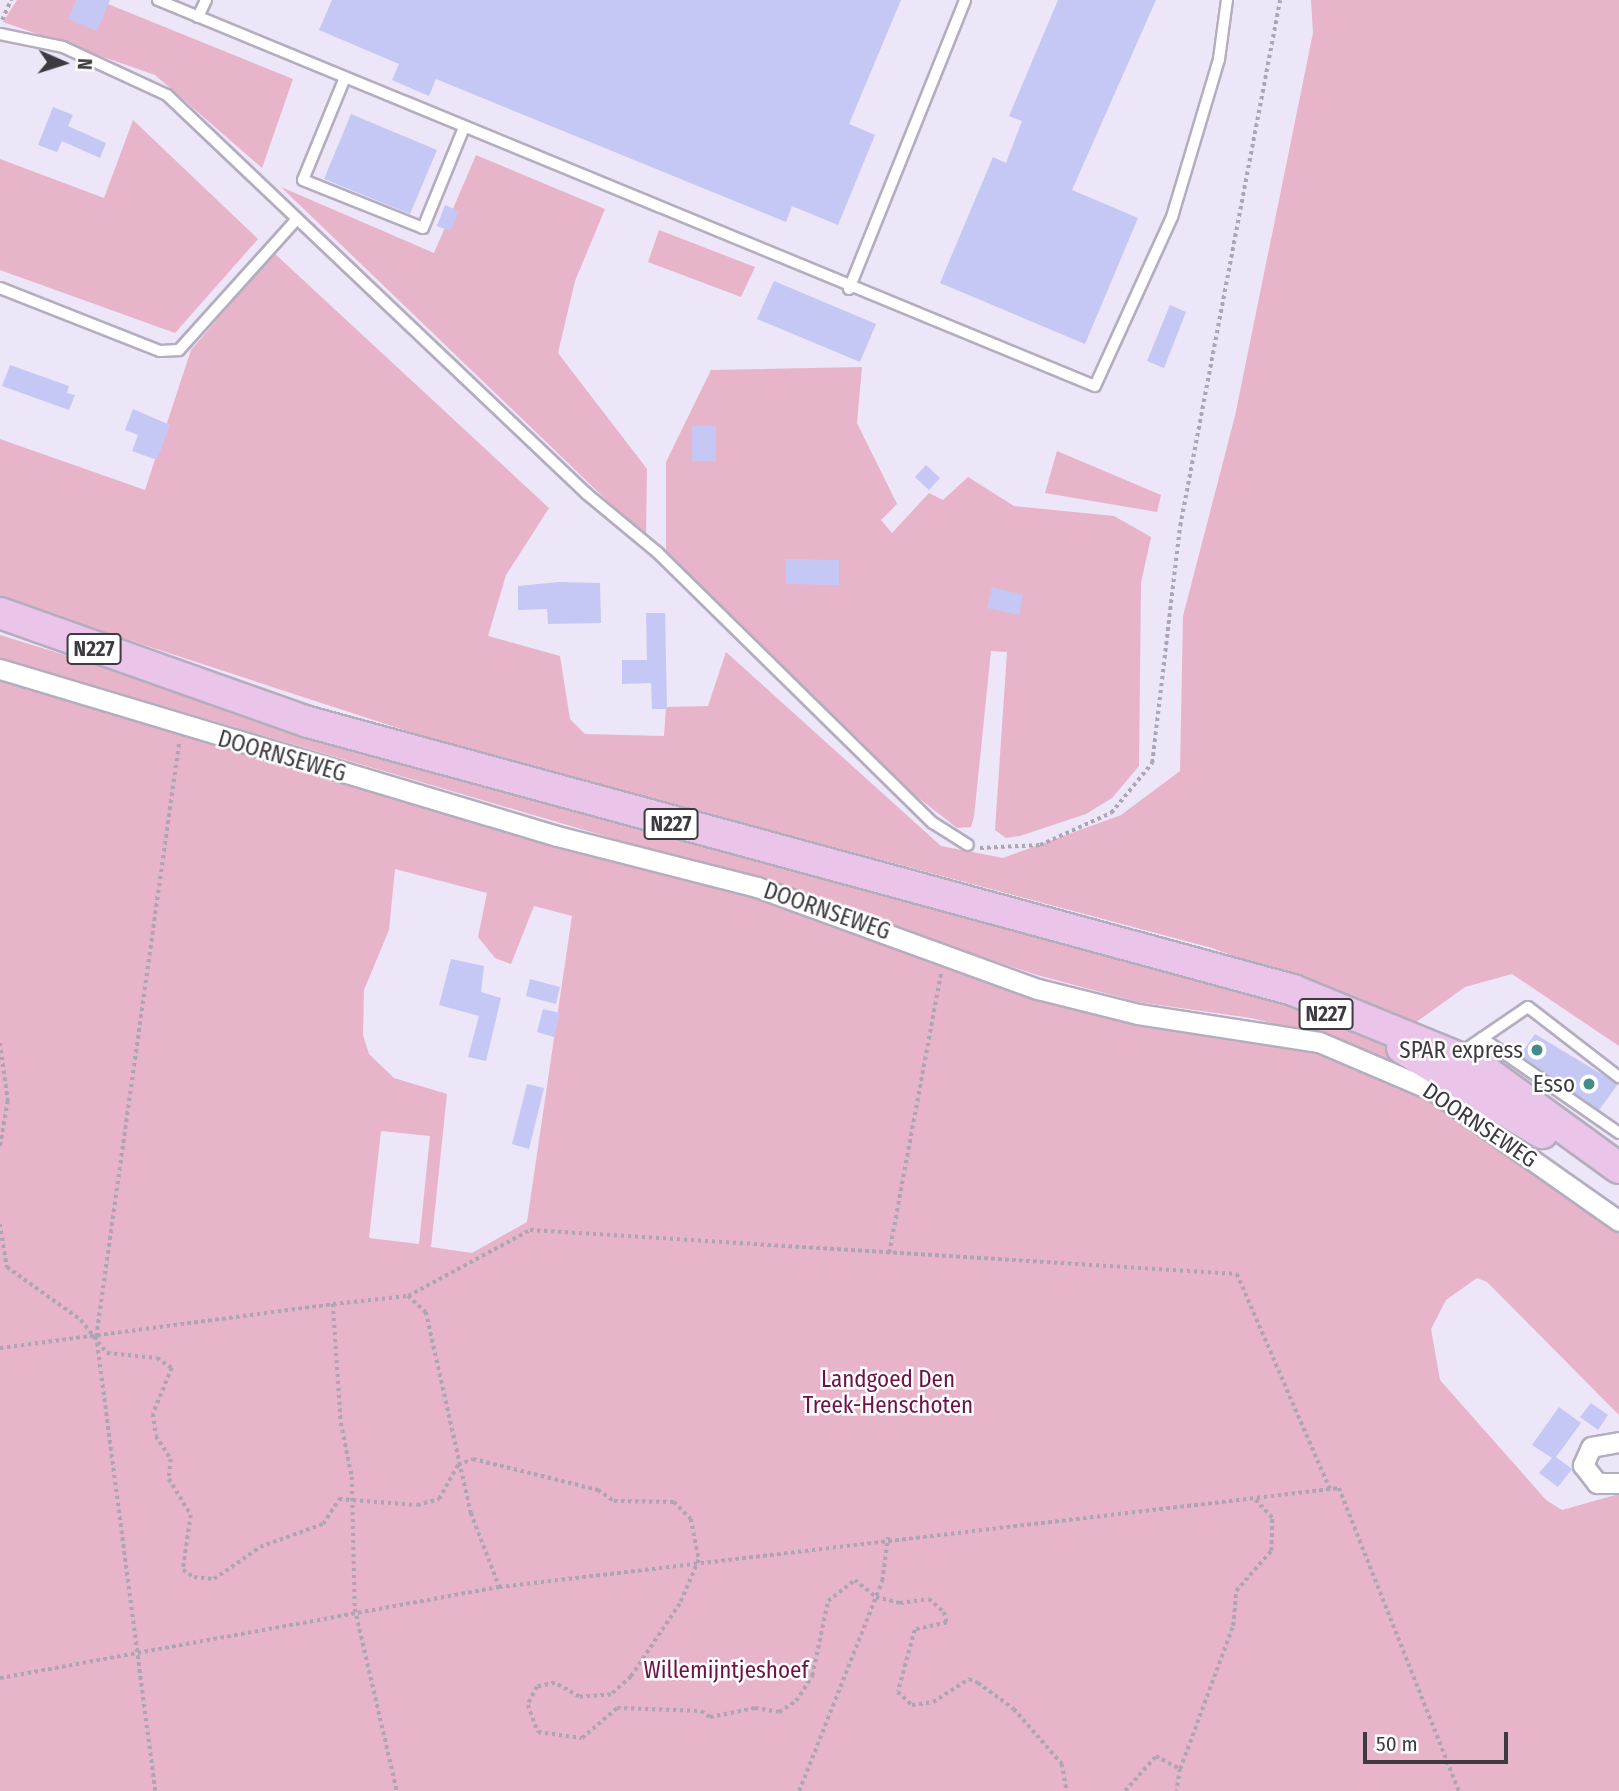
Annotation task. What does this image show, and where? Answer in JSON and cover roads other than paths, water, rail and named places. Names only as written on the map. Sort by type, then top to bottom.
[{"type":"main road","name":"DOORNSEWEG","points":[[0,613],[31,628],[308,722],[576,799],[1189,959],[1457,1068],[1616,1178]]},
{"type":"main road","name":"DOORNSEWEG","points":[[0,625],[31,628]]},
{"type":"street","name":"DOORNSEWEG","points":[[0,669],[180,726],[757,887],[1038,989],[1138,1014],[1319,1042],[1383,1064],[1434,1091],[1619,1221]]},
{"type":"street","points":[[1619,1442],[1591,1447],[1583,1465],[1597,1483],[1619,1483]]},
{"type":"lane","points":[[158,0],[463,130],[849,289],[1095,386],[1172,217],[1219,59],[1227,0]]},
{"type":"lane","points":[[198,17],[206,0]]},
{"type":"lane","points":[[849,289],[965,0]]},
{"type":"lane","points":[[0,34],[63,47],[167,95],[658,553],[933,823],[968,845]]},
{"type":"lane","points":[[344,80],[303,180],[423,228],[463,130]]},
{"type":"lane","points":[[0,288],[160,351],[179,350],[297,219]]},
{"type":"lane","name":"DOORNSEWEG","points":[[1457,1068],[1482,1038],[1528,1007],[1619,1077]]},
{"type":"lane","points":[[1482,1038],[1619,1133]]},
{"type":"place","name":"SPAR express","points":[[1537,1050]]},
{"type":"place","name":"Esso","points":[[1589,1084]]},
{"type":"park label","name":"Landgoed Den Treek-Henschoten","points":[[888,1392]]},
{"type":"park label","name":"Willemijntjeshoef","points":[[726,1670]]}]
